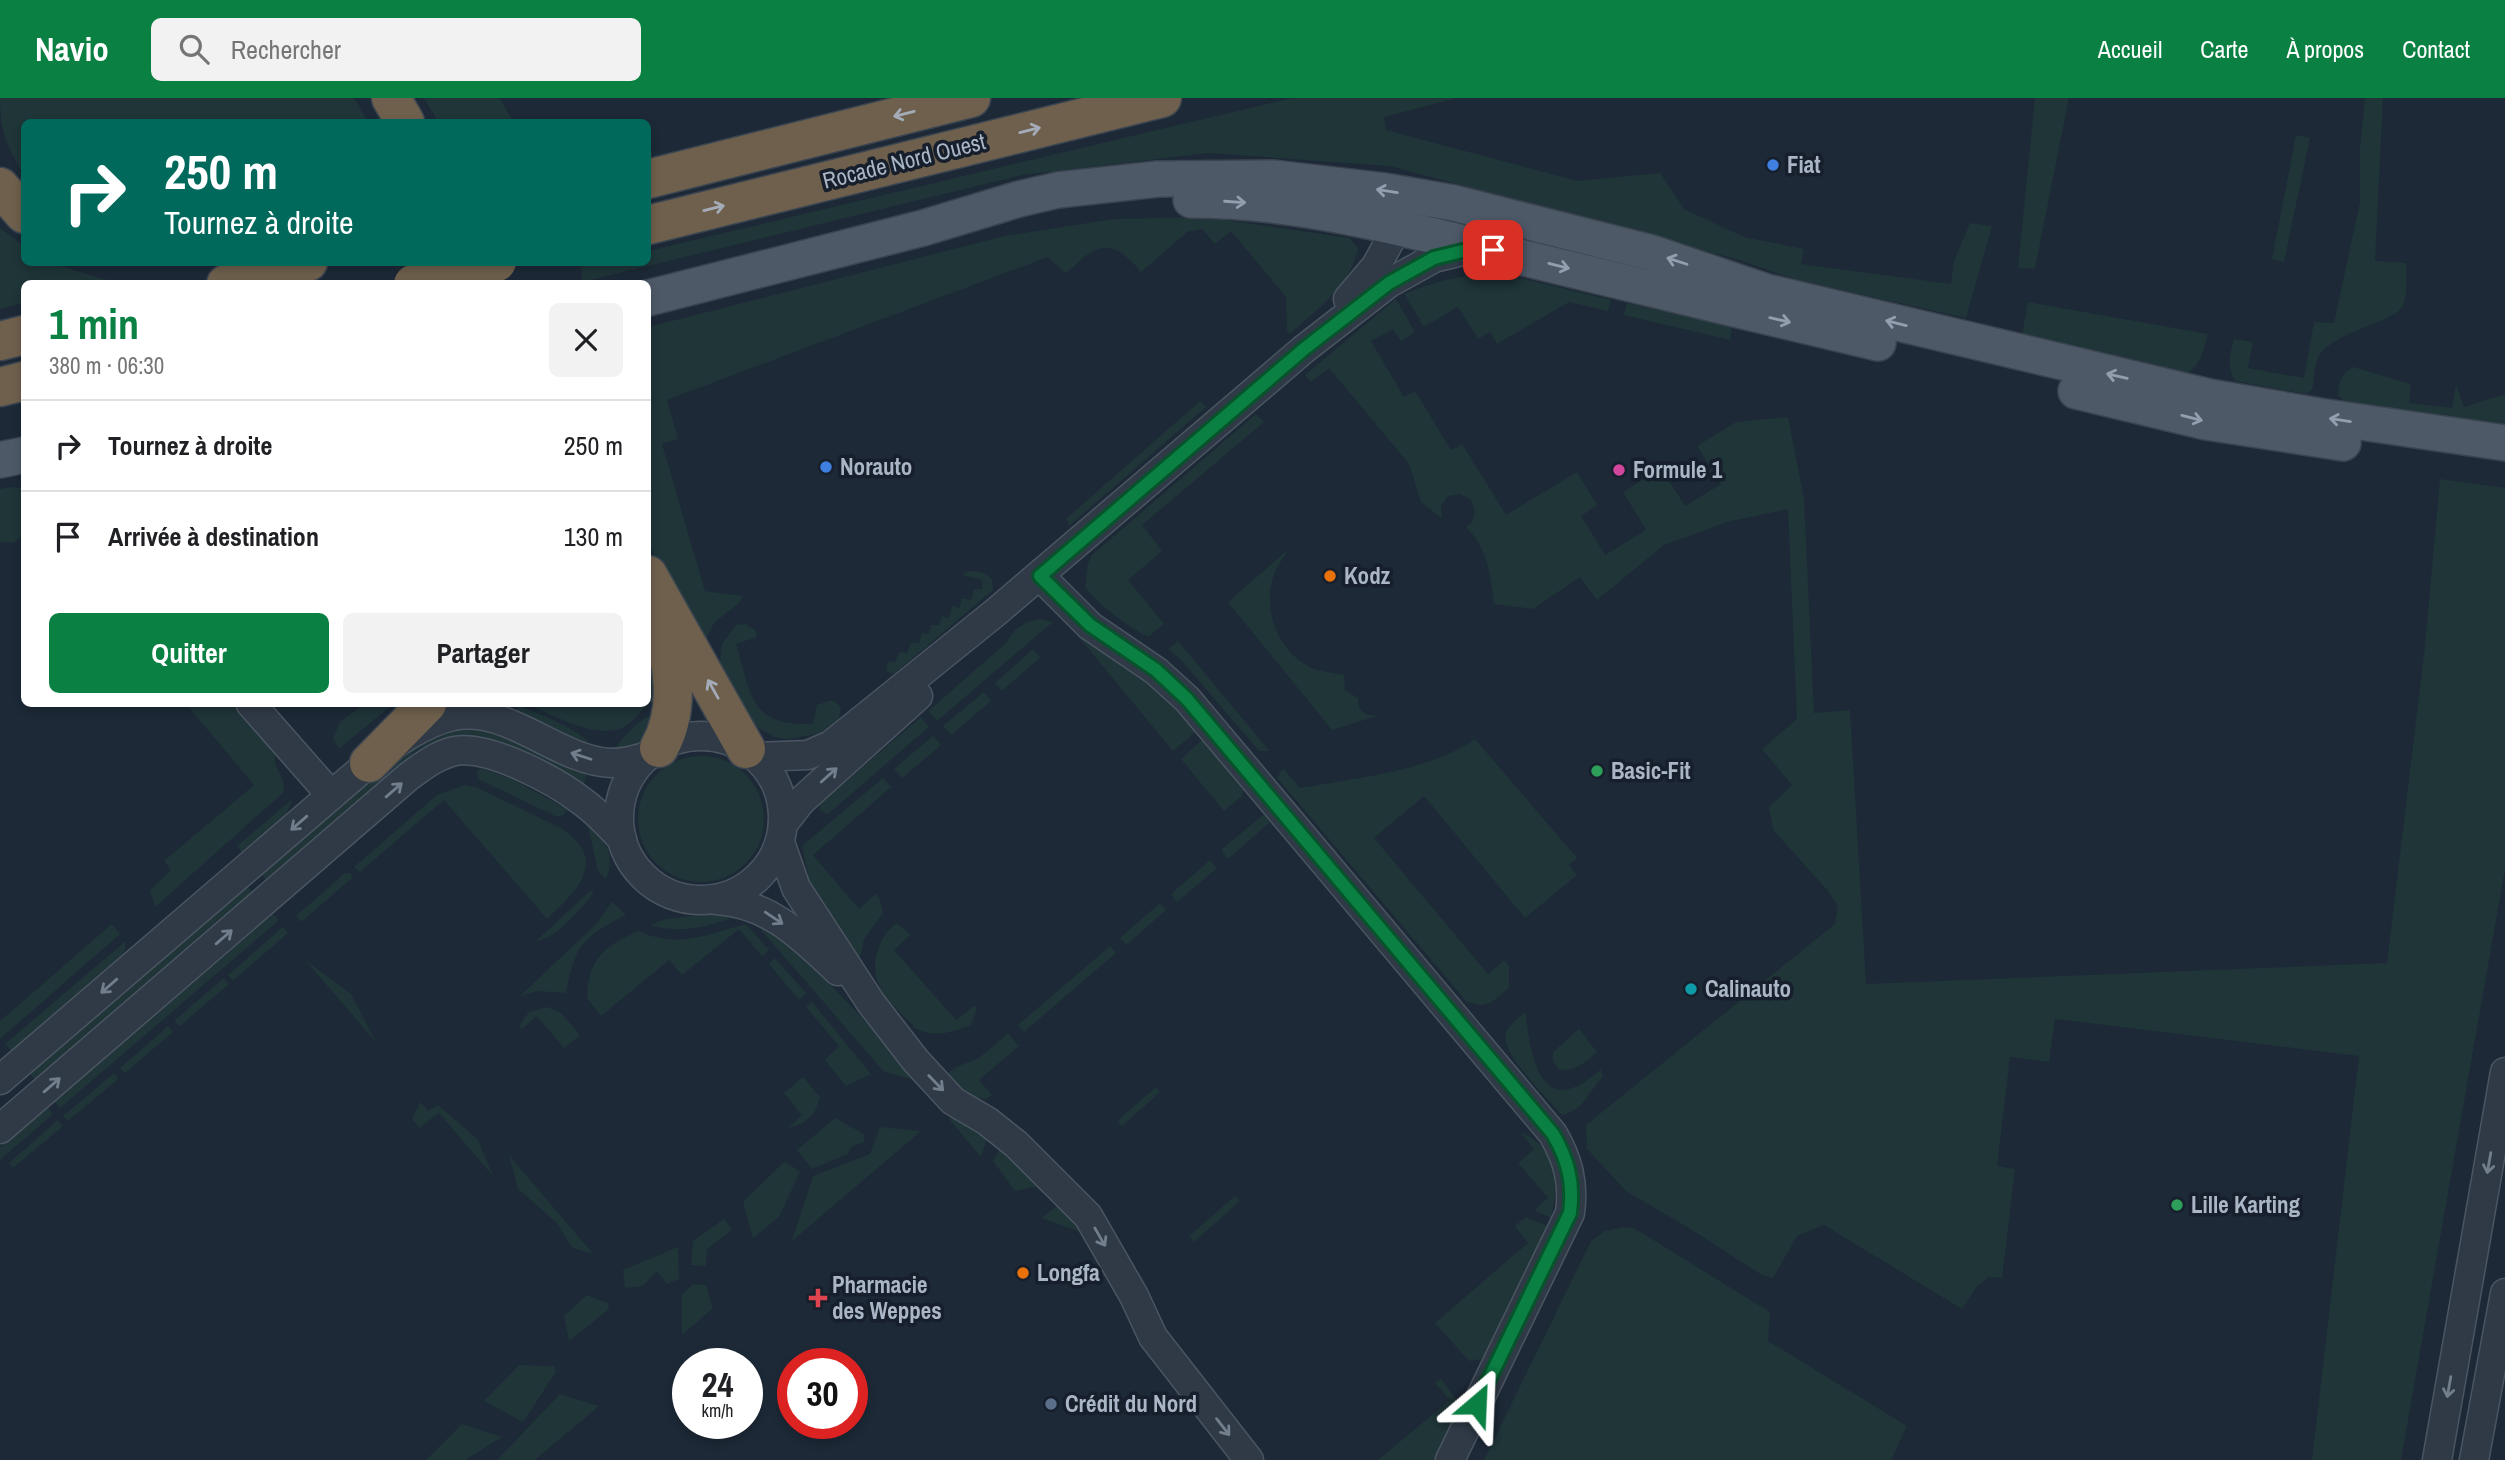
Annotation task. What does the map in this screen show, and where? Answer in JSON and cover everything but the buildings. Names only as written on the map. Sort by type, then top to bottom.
[{"type":"highway","points":[[391,98],[403,119]]},
{"type":"highway","name":"Rocade Nord Ouest","points":[[651,177],[971,98]]},
{"type":"highway","name":"Rocade Nord Ouest","points":[[651,224],[1162,98]]},
{"type":"highway","points":[[0,187],[21,211]]},
{"type":"highway","points":[[241,280],[293,266]]},
{"type":"highway","points":[[427,280],[482,266]]},
{"type":"highway","points":[[0,341],[21,336]]},
{"type":"highway","points":[[0,387],[21,382]]},
{"type":"highway","points":[[651,580],[751,753]]},
{"type":"highway","points":[[651,607],[672,671],[669,716],[653,752]]},
{"type":"highway","points":[[369,763],[424,707]]},
{"type":"main road","points":[[651,297],[923,228],[1019,199],[1058,191],[1099,184],[1169,179],[1274,178],[1385,191],[1454,203],[1652,253],[1767,292],[2210,397],[2505,443]]},
{"type":"main road","points":[[923,228],[1057,208],[1194,200],[1286,208],[1397,228],[1493,250],[2206,422],[2286,436],[2505,466]]},
{"type":"street","points":[[1304,349],[1367,278],[1405,219],[1418,211],[1454,203]]},
{"type":"street","points":[[751,753],[797,756],[825,749],[1040,576],[1304,349],[1389,283],[1421,264],[1450,253],[1493,250]]},
{"type":"street","points":[[1040,576],[1090,625],[1156,670],[1187,699],[1553,1134],[1563,1151],[1571,1178],[1570,1213],[1450,1460]]},
{"type":"street","points":[[710,900],[735,893],[750,884],[768,866],[781,833],[801,801],[912,702],[996,612]]},
{"type":"street","points":[[254,707],[331,795]]},
{"type":"street","points":[[0,1080],[369,763],[400,740],[429,725],[451,717],[470,715],[500,721],[561,750],[598,761],[620,763],[680,739],[702,737],[725,740],[751,753],[767,770],[779,792],[781,833],[796,888],[871,1003],[916,1061],[953,1101],[987,1121],[1016,1144],[1088,1216],[1134,1296],[1153,1337],[1249,1460]]},
{"type":"street","points":[[0,1129],[408,777],[432,760],[458,751],[473,750],[500,757],[575,796],[604,819],[622,839],[636,868],[656,887],[682,898],[738,902],[768,913],[825,959],[871,1003]]},
{"type":"street","points":[[622,839],[622,798],[632,775],[653,752]]},
{"type":"street","points":[[2437,1460],[2505,1072]]},
{"type":"street","points":[[2474,1460],[2505,1293]]},
{"type":"green space","points":[[0,98],[354,98],[366,119],[21,119],[21,171],[6,139],[1,121]]},
{"type":"green space","points":[[424,98],[500,98],[511,119],[436,119]]},
{"type":"green space","points":[[1292,98],[1457,98],[1384,117],[1386,130],[1578,181],[1660,173],[1684,209],[1744,237],[1804,249],[1801,264],[1951,284],[1954,261],[1970,223],[1992,226],[1966,318],[1797,280],[1739,260],[1390,166],[1208,153],[1022,175],[651,265],[651,250]]},
{"type":"green space","points":[[2035,98],[2069,98],[2035,269],[2018,268]]},
{"type":"green space","points":[[2365,98],[2383,98],[2375,261],[2406,263],[2403,306],[2389,317],[2328,346],[2318,358],[2312,390],[2306,394],[2235,381],[2230,365],[2234,339],[2253,342],[2248,368],[2304,378],[2314,322],[2334,323],[2360,202],[2360,148]]},
{"type":"green space","points":[[2296,135],[2310,138],[2284,262],[2272,259]]},
{"type":"green space","points":[[1204,217],[1349,238],[1358,248],[1354,262],[1341,285],[1290,334],[1287,330],[1286,297],[1231,231],[1215,244],[1202,229],[1187,232],[1141,272],[1128,258],[1108,248],[1092,252],[1065,273],[1048,257],[667,400],[678,439],[662,444],[705,591],[743,596],[740,602],[714,623],[704,643],[700,644],[651,549],[651,326],[1005,236],[1114,219]]},
{"type":"green space","points":[[0,228],[21,244],[21,266],[60,266],[107,280],[21,280],[21,304],[0,309]]},
{"type":"green space","points":[[648,266],[590,280],[582,280],[581,267]]},
{"type":"green space","points":[[1499,273],[1611,300],[1608,311],[1569,302],[1497,344],[1490,332],[1478,339],[1458,307],[1424,327],[1404,294],[1451,279]]},
{"type":"green space","points":[[1396,299],[1415,332],[1401,341],[1393,329],[1371,341],[1404,397],[1415,391],[1451,450],[1462,444],[1506,515],[1577,472],[1597,505],[1581,516],[1605,555],[1646,530],[1623,492],[1661,468],[1685,506],[1721,484],[1697,446],[1736,422],[1788,417],[1804,499],[1814,713],[1850,710],[1866,984],[2387,963],[2425,646],[2440,479],[2505,488],[2505,869],[2401,1460],[2312,1460],[2359,1056],[2055,1019],[2049,1062],[2010,1057],[1997,1166],[2015,1169],[2002,1278],[1989,1277],[1977,1286],[1962,1309],[1824,1225],[1797,1236],[1773,1278],[1762,1275],[1626,1191],[1587,1149],[1586,1125],[1835,924],[1838,907],[1828,891],[1773,830],[1769,807],[1792,785],[1762,749],[1797,719],[1788,509],[1727,522],[1664,545],[1597,600],[1580,577],[1533,609],[1494,604],[1483,553],[1466,527],[1471,523],[1475,512],[1471,500],[1460,494],[1448,496],[1441,506],[1442,519],[1421,502],[1409,464],[1329,368],[1311,382],[1305,375]]},
{"type":"green space","points":[[2028,302],[2208,334],[2199,361],[2187,373],[2022,334]]},
{"type":"green space","points":[[1627,303],[1732,327],[1730,340],[1624,315]]},
{"type":"green space","points":[[2353,367],[2411,384],[2409,403],[2452,408],[2456,385],[2464,407],[2505,394],[2505,426],[2345,403],[2338,395],[2339,386],[2343,375]]},
{"type":"green space","points":[[1200,401],[1206,407],[1070,525],[1066,519]]},
{"type":"green space","points":[[1256,414],[1264,422],[1142,525],[1162,551],[1128,580],[1164,624],[1148,637],[1114,615],[1085,587],[1088,563],[1092,555]]},
{"type":"green space","points":[[21,488],[21,536],[13,543],[0,542],[0,489]]},
{"type":"green space","points":[[1290,548],[1275,572],[1270,594],[1270,608],[1278,634],[1294,656],[1305,664],[1317,670],[1344,675],[1345,690],[1358,698],[1362,711],[1380,715],[1332,730],[1228,602]]},
{"type":"green space","points":[[968,571],[981,572],[992,579],[993,590],[894,674],[886,671],[888,661],[895,662],[899,652],[907,653],[911,643],[919,643],[922,633],[929,634],[931,625],[939,625],[942,616],[949,618],[952,606],[959,608],[962,598],[971,600],[974,589],[982,589],[982,580],[962,575]]},
{"type":"green space","points":[[1038,619],[1053,622],[937,721],[928,711],[1004,645],[1015,630]]},
{"type":"green space","points":[[1067,623],[1083,638],[1153,684],[1196,732],[1173,751]]},
{"type":"green space","points":[[746,624],[755,630],[757,637],[736,644],[750,692],[764,713],[776,720],[813,724],[817,705],[835,701],[841,708],[838,724],[823,733],[788,739],[775,737],[755,726],[719,668],[722,644],[736,625]]},
{"type":"green space","points":[[1178,641],[1269,751],[1259,751],[1183,662],[1168,649]]},
{"type":"green space","points":[[1033,649],[1040,658],[1002,691],[995,683]]},
{"type":"green space","points":[[651,659],[659,699],[651,703]]},
{"type":"green space","points":[[984,692],[991,701],[951,735],[943,726]]},
{"type":"green space","points":[[189,707],[236,707],[276,753],[275,764],[283,782],[283,793],[155,907],[150,890],[171,870],[164,861],[254,785]]},
{"type":"green space","points":[[360,707],[389,707],[339,749],[333,738],[340,722]]},
{"type":"green space","points":[[516,707],[522,707],[569,728],[588,741],[593,748],[537,725],[519,712]]},
{"type":"green space","points":[[535,707],[646,707],[626,726],[615,730],[590,729]]},
{"type":"green space","points":[[657,711],[648,732],[637,747],[612,753],[632,729]]},
{"type":"green space","points":[[921,717],[929,727],[828,814],[820,810],[820,804]]},
{"type":"green space","points":[[481,726],[589,769],[584,784],[501,742],[475,736],[445,739],[417,750],[268,882],[261,874],[403,752],[440,734]]},
{"type":"green space","points":[[933,736],[941,745],[902,778],[894,769]]},
{"type":"green space","points":[[1475,739],[1577,858],[1569,865],[1577,875],[1525,918],[1424,796],[1374,838],[1488,974],[1504,960],[1509,966],[1509,988],[1485,1005],[1467,1002],[1277,778],[1283,768],[1300,788],[1367,777],[1436,759]]},
{"type":"green space","points":[[1202,740],[1243,790],[1242,796],[1224,811],[1181,759]]},
{"type":"green space","points":[[701,756],[725,761],[746,774],[759,795],[764,819],[759,843],[746,864],[725,877],[701,882],[677,877],[656,864],[643,843],[638,819],[643,795],[656,774],[677,761]]},
{"type":"green space","points":[[481,768],[512,779],[567,809],[565,814],[555,816],[478,779],[477,770]]},
{"type":"green space","points":[[883,778],[891,787],[813,855],[859,909],[876,894],[880,900],[883,913],[864,939],[859,962],[807,887],[803,845]]},
{"type":"green space","points":[[464,785],[476,787],[559,827],[574,839],[583,851],[586,862],[584,874],[570,896],[547,919],[444,800],[360,872],[354,867],[437,795]]},
{"type":"green space","points":[[292,799],[278,823],[242,853],[237,846]]},
{"type":"green space","points":[[1264,814],[1270,822],[1228,859],[1221,850]]},
{"type":"green space","points":[[587,821],[607,847],[610,862],[606,879],[598,871]]},
{"type":"green space","points":[[1210,860],[1217,868],[1177,902],[1171,894]]},
{"type":"green space","points":[[345,873],[351,873],[352,878],[301,922],[296,916]]},
{"type":"green space","points":[[247,886],[254,894],[219,919],[35,1079],[29,1073]]},
{"type":"green space","points":[[590,891],[594,893],[568,922],[553,934],[535,942]]},
{"type":"green space","points":[[612,902],[626,915],[599,930],[583,944],[573,963],[566,993],[536,991],[519,997],[596,924]]},
{"type":"green space","points":[[1160,903],[1166,910],[1126,945],[1120,938]]},
{"type":"green space","points":[[726,912],[742,914],[697,928],[674,929],[650,925],[666,919]]},
{"type":"green space","points":[[273,914],[279,920],[60,1108],[54,1101]]},
{"type":"green space","points":[[760,921],[805,958],[924,1083],[883,1071],[756,924]]},
{"type":"green space","points":[[112,924],[120,934],[0,1039],[0,1021]]},
{"type":"green space","points":[[896,924],[910,935],[894,950],[956,1020],[974,1006],[977,1008],[971,1025],[936,1034],[922,1031],[915,1028],[886,997],[876,977],[877,951]]},
{"type":"green space","points":[[747,925],[769,950],[762,956],[739,929],[682,975],[669,960],[601,1016],[587,998],[591,973],[600,956],[638,931],[666,939],[678,939],[702,936]]},
{"type":"green space","points":[[283,927],[288,933],[233,981],[228,975]]},
{"type":"green space","points":[[126,941],[124,955],[11,1051],[5,1044]]},
{"type":"green space","points":[[1110,946],[1116,953],[1024,1032],[1018,1025]]},
{"type":"green space","points":[[775,958],[806,993],[799,1000],[769,964]]},
{"type":"green space","points":[[305,960],[351,994],[376,1042]]},
{"type":"green space","points":[[224,978],[229,984],[180,1026],[174,1021]]},
{"type":"green space","points":[[812,1002],[871,1074],[846,1086],[825,1060],[839,1046],[806,1007]]},
{"type":"green space","points":[[547,1007],[561,1013],[580,1035],[564,1048],[537,1016],[522,1029],[519,1026],[529,1012]]},
{"type":"green space","points":[[1525,1012],[1535,1062],[1548,1084],[1557,1089],[1569,1089],[1601,1069],[1603,1077],[1578,1108],[1571,1112],[1563,1115],[1560,1113],[1525,1074],[1509,1051],[1505,1040],[1506,1032]]},
{"type":"green space","points":[[168,1026],[173,1032],[125,1073],[120,1068]]},
{"type":"green space","points":[[1579,1029],[1597,1052],[1575,1068],[1558,1069],[1553,1061],[1553,1052]]},
{"type":"green space","points":[[1008,1033],[1019,1046],[979,1080],[992,1095],[986,1099],[962,1094],[946,1075],[956,1067],[979,1058]]},
{"type":"green space","points":[[114,1073],[118,1079],[68,1121],[63,1116]]},
{"type":"green space","points":[[803,1077],[820,1097],[809,1118],[788,1128],[802,1115],[784,1093]]},
{"type":"green space","points":[[1156,1087],[1160,1092],[1122,1126],[1117,1121]]},
{"type":"green space","points":[[420,1102],[428,1111],[438,1105],[478,1140],[493,1176],[439,1113],[419,1128],[412,1119]]},
{"type":"green space","points":[[47,1107],[53,1114],[0,1160],[0,1147]]},
{"type":"green space","points":[[955,1112],[990,1130],[981,1157],[949,1119]]},
{"type":"green space","points":[[835,1118],[864,1134],[864,1142],[851,1147],[848,1154],[812,1169],[797,1150]]},
{"type":"green space","points":[[58,1120],[63,1126],[13,1168],[9,1163]]},
{"type":"green space","points":[[880,1127],[921,1131],[792,1241],[813,1176],[870,1154]]},
{"type":"green space","points":[[1521,1133],[1542,1147],[1552,1168],[1555,1193],[1551,1218],[1534,1210],[1548,1198],[1518,1163],[1534,1149]]},
{"type":"green space","points":[[1004,1141],[1054,1184],[1042,1192],[1035,1187],[1015,1191],[993,1161]]},
{"type":"green space","points":[[509,1155],[593,1254],[572,1248],[557,1223],[518,1189]]},
{"type":"green space","points":[[785,1161],[800,1172],[779,1217],[753,1238],[743,1202]]},
{"type":"green space","points":[[1235,1196],[1240,1201],[1194,1242],[1189,1236]]},
{"type":"green space","points":[[1067,1199],[1086,1234],[1041,1218]]},
{"type":"green space","points":[[1526,1217],[1548,1226],[1482,1359],[1469,1361],[1435,1323],[1528,1243],[1515,1226]]},
{"type":"green space","points":[[724,1219],[732,1230],[707,1249],[706,1266],[691,1265],[693,1241]]},
{"type":"green space","points":[[1623,1227],[1634,1228],[1770,1312],[1768,1341],[1907,1426],[1891,1460],[1484,1460],[1591,1241],[1605,1231]]},
{"type":"green space","points":[[678,1247],[679,1279],[667,1284],[657,1271],[643,1286],[625,1288],[623,1270]]},
{"type":"green space","points":[[693,1284],[706,1285],[713,1308],[682,1335],[682,1295]]},
{"type":"green space","points":[[587,1295],[608,1303],[609,1309],[569,1341],[564,1316]]},
{"type":"green space","points":[[519,1365],[554,1366],[556,1372],[523,1422],[484,1401]]},
{"type":"green space","points":[[1441,1379],[1459,1403],[1459,1410],[1434,1460],[1378,1460],[1450,1400],[1435,1383]]},
{"type":"green space","points":[[560,1394],[599,1406],[535,1460],[497,1460]]},
{"type":"green space","points":[[462,1424],[502,1437],[465,1460],[426,1460]]},
{"type":"place","name":"Fiat","points":[[1773,165]]},
{"type":"place","name":"Norauto","points":[[826,467]]},
{"type":"place","name":"Formule 1","points":[[1619,470]]},
{"type":"place","name":"Kodz","points":[[1330,576]]},
{"type":"place","name":"Basic-Fit","points":[[1597,771]]},
{"type":"place","name":"Calinauto","points":[[1691,989]]},
{"type":"place","name":"Lille Karting","points":[[2177,1205]]},
{"type":"place","name":"Longfa","points":[[1023,1273]]},
{"type":"place","name":"Pharmacie des Weppes","points":[[818,1298]]},
{"type":"place","name":"Crédit du Nord","points":[[1051,1404]]},
{"type":"route","points":[[1477,1404],[1570,1213],[1571,1178],[1563,1151],[1553,1134],[1187,699],[1156,670],[1101,635],[1074,612],[1040,576],[1304,349],[1389,283],[1434,258],[1467,250],[1493,250]]}]
